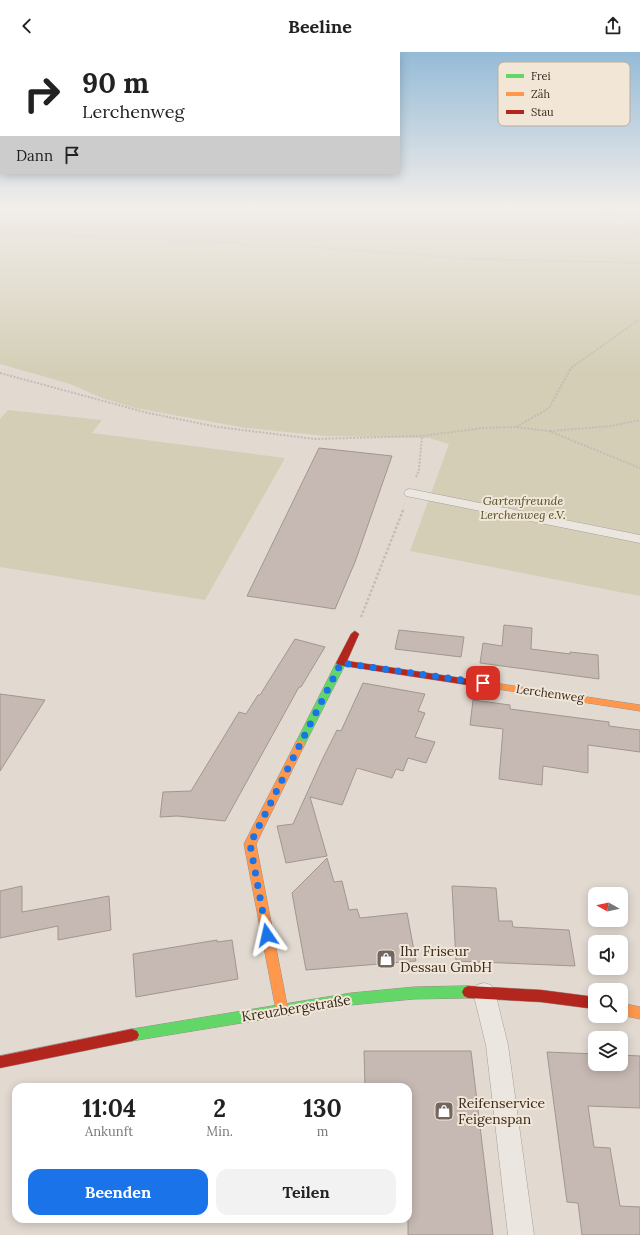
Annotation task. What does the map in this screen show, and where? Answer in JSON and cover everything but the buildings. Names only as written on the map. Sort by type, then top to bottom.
[{"type":"street","points":[[282,1010],[250,844],[355,634]]},
{"type":"street","name":"Lerchenweg","points":[[341,663],[640,708]]},
{"type":"street","name":"Kreuzbergstraße","points":[[0,1062],[149,1031],[351,999],[414,993],[484,992],[541,996],[588,1002]]},
{"type":"street","points":[[628,1010],[640,1013]]},
{"type":"lane","points":[[410,493],[640,539]]},
{"type":"lane","points":[[484,992],[497,1045],[520,1235]]},
{"type":"path","points":[[515,427],[549,408],[571,368],[640,319]]},
{"type":"path","points":[[0,373],[148,413],[218,427],[314,439],[422,436],[483,428],[515,427],[549,431],[611,426],[640,420]]},
{"type":"path","points":[[549,431],[640,468]]},
{"type":"path","points":[[355,634],[419,470],[422,436]]},
{"type":"green space","name":"Gartenfreunde Lerchenweg e.V.","points":[[0,263],[640,263],[640,596],[410,551],[449,444],[429,438],[326,436],[246,428],[135,408],[102,398],[70,384],[0,364]]},
{"type":"green space","points":[[8,410],[102,420],[92,433],[285,458],[205,600],[0,567],[0,419]]},
{"type":"traffic: fast","points":[[300,744],[341,663]]},
{"type":"traffic: fast","points":[[132,1035],[351,999],[414,993],[468,992]]},
{"type":"traffic: slow","points":[[468,682],[640,708]]},
{"type":"traffic: slow","points":[[282,1010],[250,844],[300,744]]},
{"type":"traffic: slow","points":[[628,1010],[640,1013]]},
{"type":"traffic: jam","points":[[355,634],[341,663],[468,682]]},
{"type":"traffic: jam","points":[[468,992],[541,996],[588,1002]]},
{"type":"traffic: jam","points":[[0,1062],[132,1035]]},
{"type":"place","name":"Ihr Friseur Dessau GmbH","points":[[386,959]]},
{"type":"place","name":"Reifenservice Feigenspan","points":[[444,1111]]},
{"type":"route","points":[[267,935],[250,844],[341,663],[483,683]]}]
